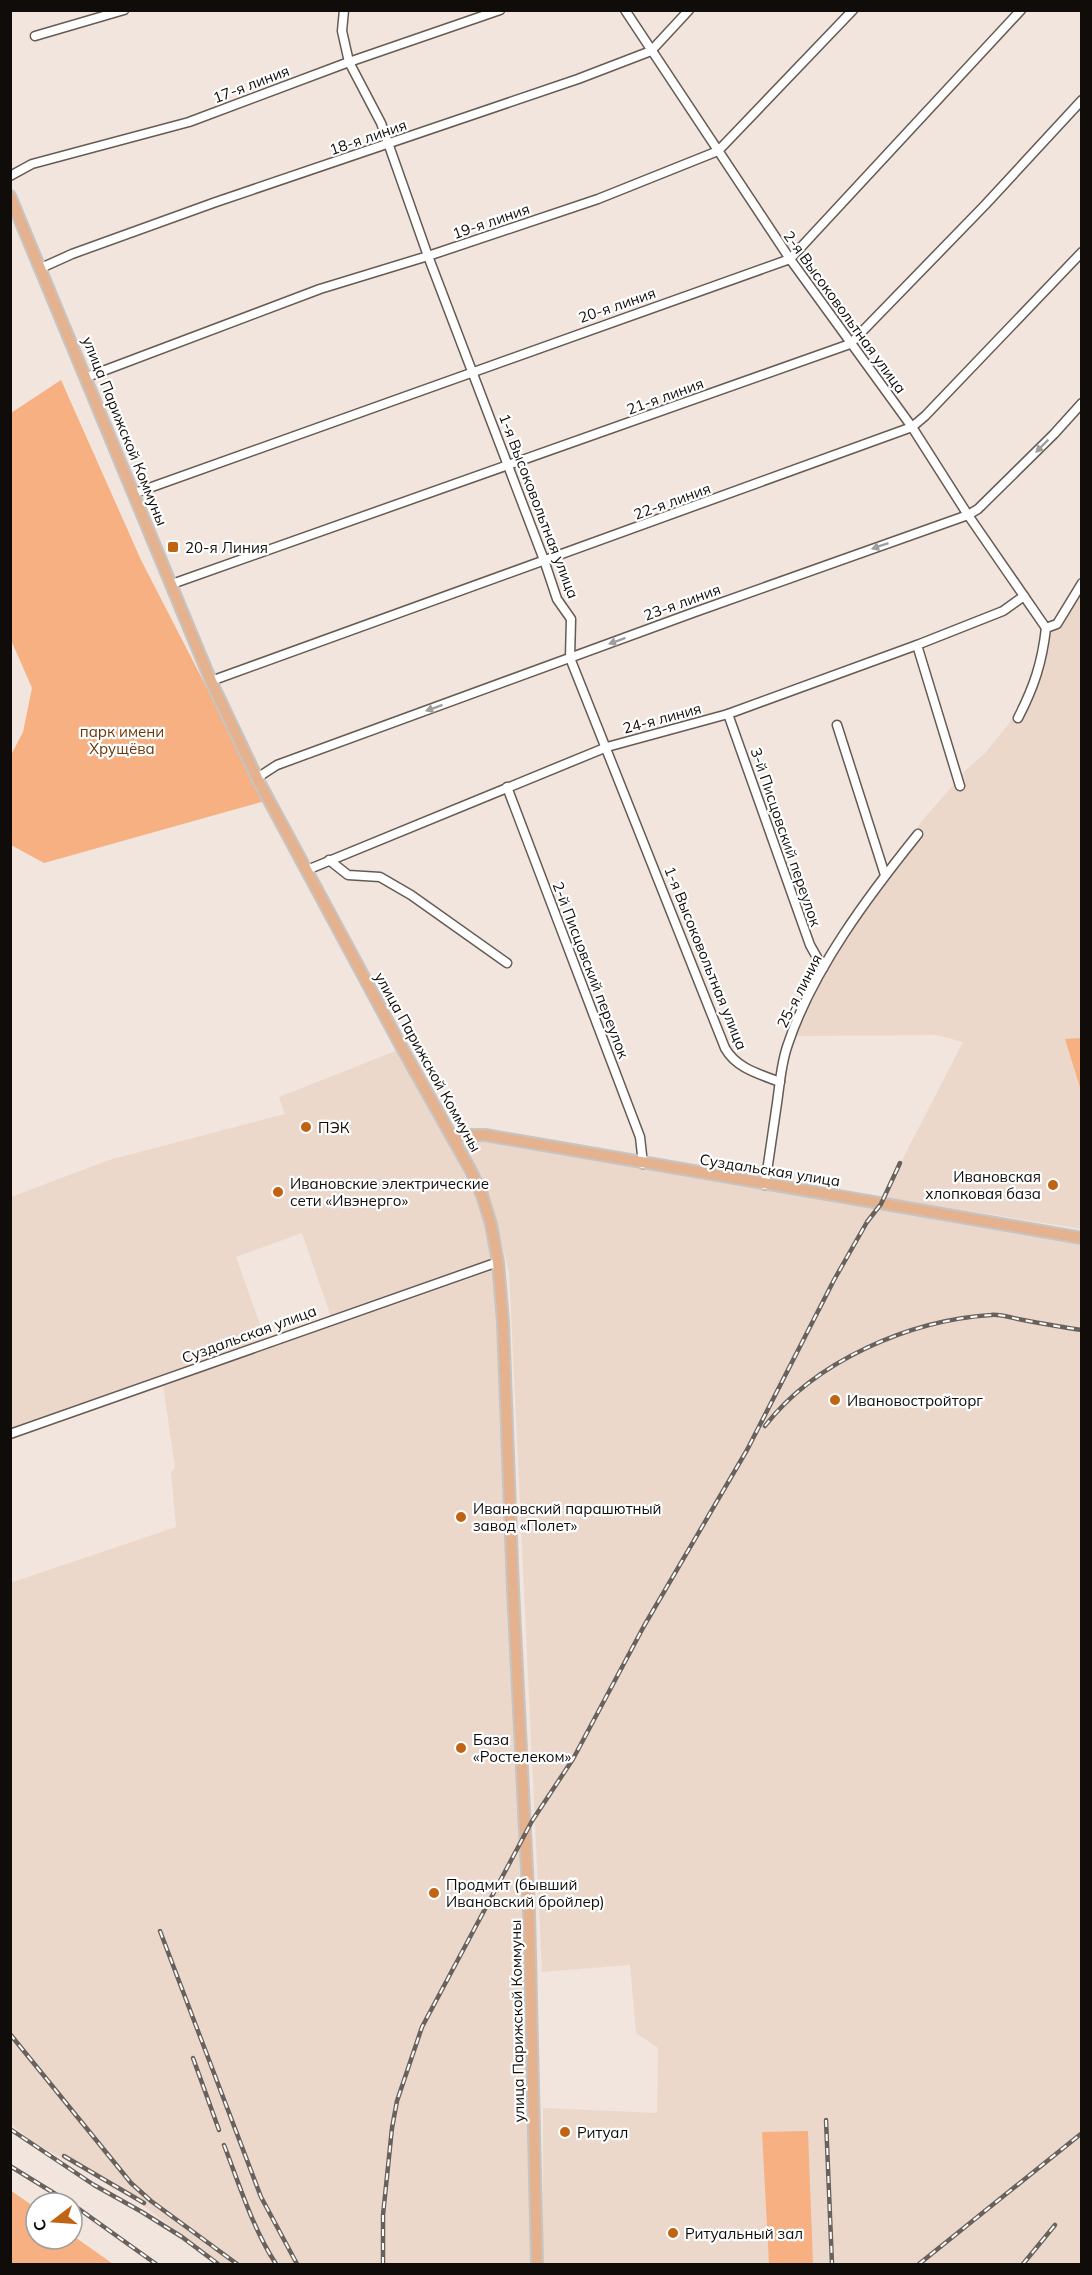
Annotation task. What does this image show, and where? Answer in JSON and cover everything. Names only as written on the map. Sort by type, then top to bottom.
[{"type":"main road","name":"улица Парижской Коммуны","points":[[10,195],[87,376],[211,681],[258,778],[400,1046],[453,1138],[482,1195],[491,1224],[498,1262],[530,1911],[537,2265]]},
{"type":"main road","name":"Суздальская улица","points":[[453,1138],[469,1135],[485,1136],[1082,1238]]},
{"type":"street","points":[[35,36],[124,10]]},
{"type":"street","name":"1-я Высоковольтная улица","points":[[344,10],[342,31],[349,62],[381,123],[428,256],[557,599],[571,619],[570,658],[725,1048],[731,1059],[743,1067],[780,1082]]},
{"type":"street","name":"17-я линия","points":[[10,176],[32,164],[189,122],[349,62],[500,10]]},
{"type":"street","name":"2-я Высоковольтная улица","points":[[625,10],[790,259],[912,427],[968,515],[1046,628]]},
{"type":"street","name":"18-я линия","points":[[41,267],[216,202],[388,145],[651,51],[689,10]]},
{"type":"street","name":"19-я линия","points":[[87,376],[320,289],[428,256],[598,199],[718,151],[853,10]]},
{"type":"street","name":"20-я линия","points":[[135,493],[790,259],[1021,10]]},
{"type":"street","name":"21-я линия","points":[[172,584],[850,344],[985,205],[1082,100]]},
{"type":"street","name":"22-я линия","points":[[211,681],[912,427],[1082,252]]},
{"type":"street","name":"23-я линия","points":[[258,778],[277,765],[968,515],[978,509],[1082,403]]},
{"type":"street","points":[[1018,718],[1033,688],[1043,658],[1046,628],[1057,624],[1082,583]]},
{"type":"street","name":"24-я линия","points":[[307,870],[607,747],[728,714],[917,645],[1003,610],[1024,596]]},
{"type":"street","points":[[917,645],[960,786]]},
{"type":"street","name":"3-й Писцовский переулок","points":[[728,714],[810,945],[823,968]]},
{"type":"street","points":[[837,725],[885,875]]},
{"type":"street","name":"2-й Писцовский переулок","points":[[507,787],[640,1137],[643,1164]]},
{"type":"street","name":"25-я линия","points":[[765,1185],[780,1082],[787,1046],[797,1018],[823,968],[885,875],[918,834]]},
{"type":"street","points":[[329,860],[348,875],[380,877],[411,895],[507,963]]},
{"type":"street","name":"Суздальская улица","points":[[10,1434],[498,1262]]},
{"type":"shaded area","points":[[1081,583],[1082,1038],[1066,1040],[1081,1091],[1081,1229],[883,1197],[963,1042],[936,1035],[789,1036],[793,1016],[827,950],[923,820],[1007,726],[1032,686],[1050,623],[1073,600]]},
{"type":"shaded area","points":[[398,1050],[474,1193],[484,1219],[493,1260],[331,1317],[302,1233],[236,1257],[266,1341],[11,1433],[11,1197],[109,1160],[285,1114],[279,1097]]},
{"type":"shaded area","points":[[468,1137],[1081,1235],[1081,2264],[543,2264],[543,2108],[657,2113],[658,2048],[636,2033],[630,1965],[542,1972],[509,1272],[492,1205],[467,1153],[465,1145]]},
{"type":"shaded area","points":[[494,1270],[499,1323],[523,1834],[533,2264],[221,2264],[137,2201],[33,2142],[11,2124],[10,1583],[176,1527],[171,1472],[175,1468],[163,1385]]},
{"type":"green space","name":"парк имени Хрущёва","points":[[61,380],[141,560],[265,801],[44,863],[11,845],[10,757],[23,732],[32,688],[11,640],[11,413]]},
{"type":"green space","points":[[1082,1038],[1081,1091],[1065,1039]]},
{"type":"green space","points":[[808,2131],[813,2264],[769,2264],[762,2132]]},
{"type":"green space","points":[[10,2190],[24,2200],[24,2251],[84,2251],[84,2243],[113,2264],[11,2264]]},
{"type":"railway","points":[[383,2264],[383,2215],[392,2128],[397,2101],[422,2027],[532,1821],[573,1759],[644,1626],[747,1450],[834,1280],[867,1222],[881,1204],[900,1163]]},
{"type":"railway","points":[[765,1426],[810,1382],[837,1364],[866,1348],[929,1325],[994,1315],[1082,1330]]},
{"type":"railway","points":[[160,1931],[261,2197],[297,2264]]},
{"type":"railway","points":[[10,2034],[131,2183],[151,2201],[237,2264]]},
{"type":"railway","points":[[193,2058],[219,2130]]},
{"type":"railway","points":[[826,2120],[832,2264]]},
{"type":"railway","points":[[10,2129],[94,2185],[182,2237],[218,2264]]},
{"type":"railway","points":[[919,2264],[1082,2133]]},
{"type":"railway","points":[[224,2145],[253,2221],[276,2264]]},
{"type":"railway","points":[[64,2156],[144,2203]]},
{"type":"railway","points":[[10,2166],[51,2191]]},
{"type":"railway","points":[[84,2213],[156,2264]]},
{"type":"railway","points":[[1023,2264],[1055,2225]]},
{"type":"place","name":"20-я Линия","points":[[173,547]]},
{"type":"place","name":"ПЭК","points":[[306,1127]]},
{"type":"place","name":"Ивановская хлопковая база","points":[[1053,1185]]},
{"type":"place","name":"Ивановские электрические сети «Ивэнерго»","points":[[278,1192]]},
{"type":"place","name":"Ивановостройторг","points":[[835,1400]]},
{"type":"place","name":"Ивановский парашютный завод «Полет»","points":[[461,1517]]},
{"type":"place","name":"База «Ростелеком»","points":[[461,1748]]},
{"type":"place","name":"Продмит (бывший Ивановский бройлер)","points":[[434,1893]]},
{"type":"place","name":"Ритуал","points":[[565,2132]]},
{"type":"place","name":"Ритуальный зал","points":[[673,2233]]}]
